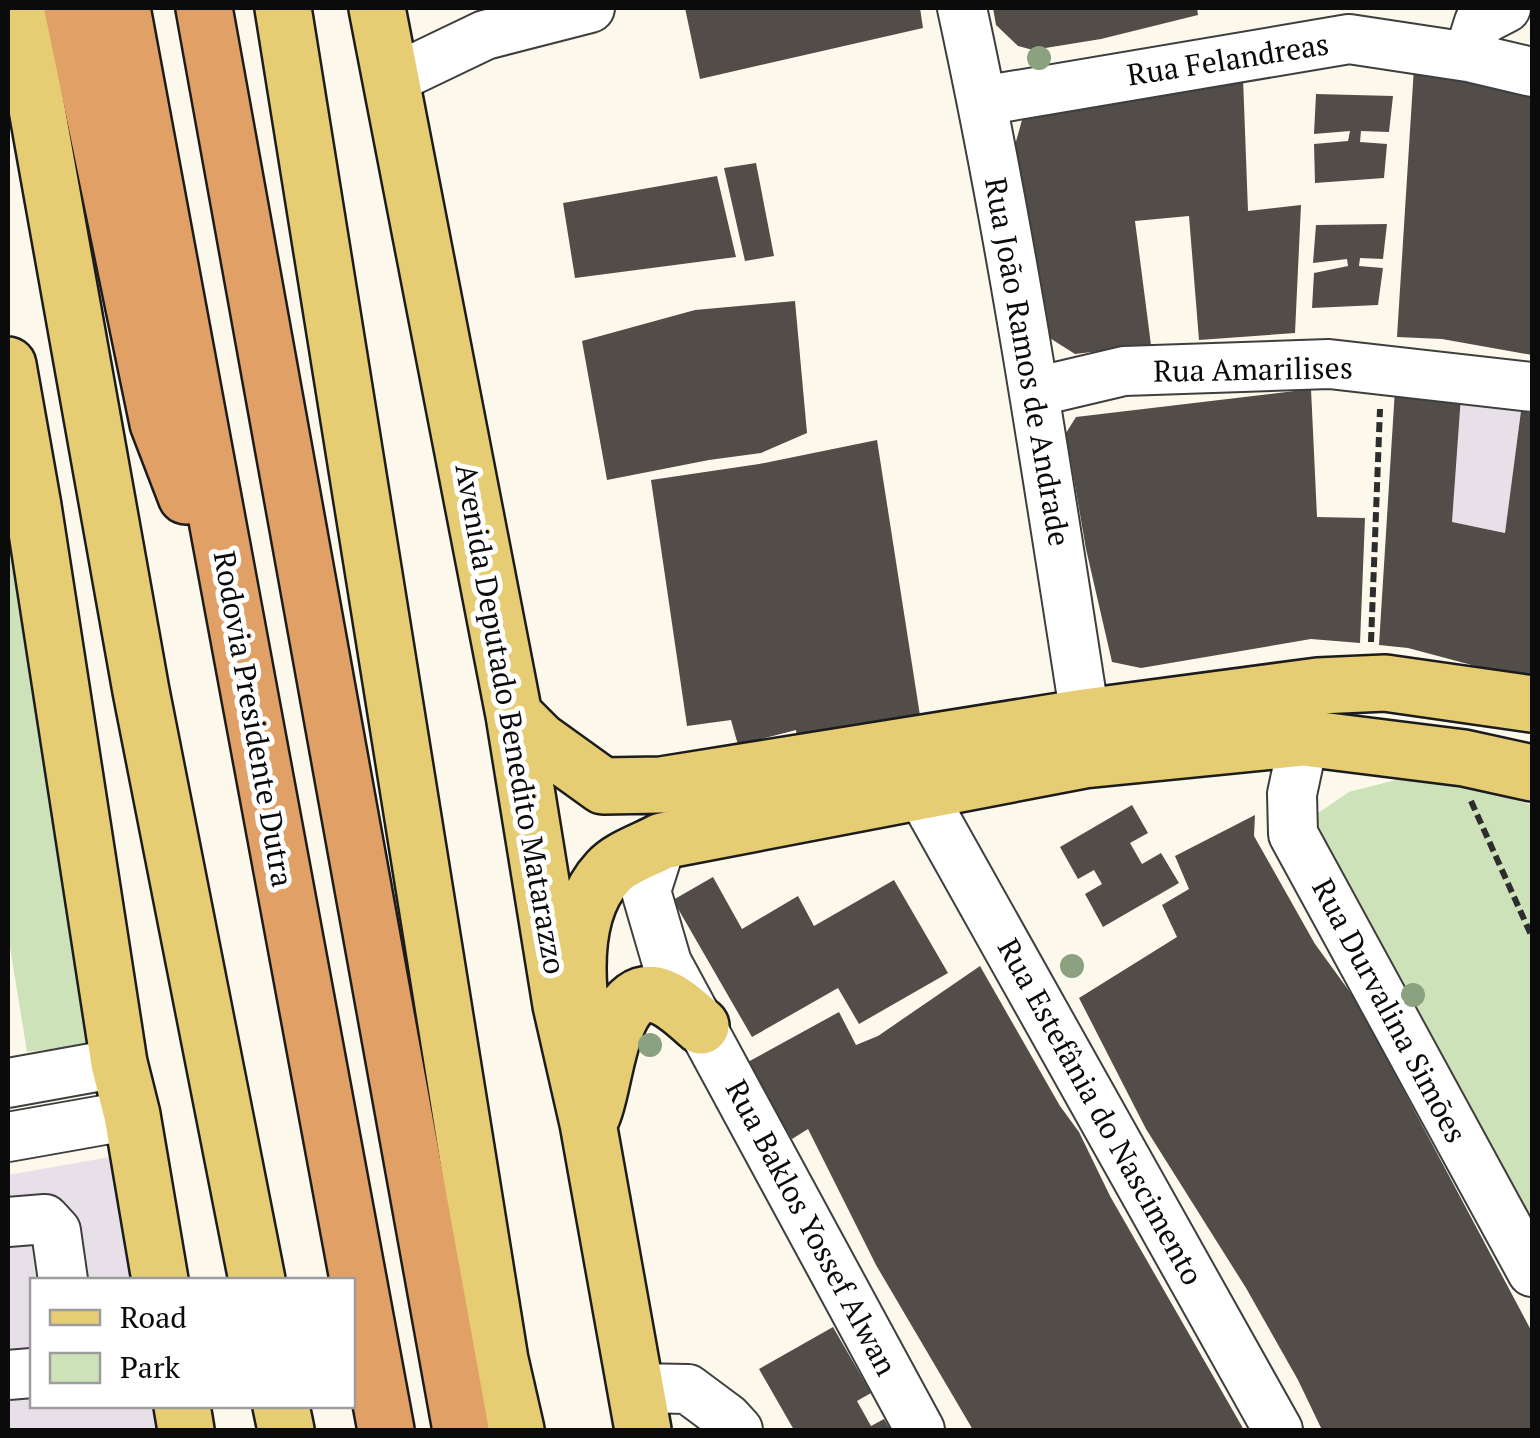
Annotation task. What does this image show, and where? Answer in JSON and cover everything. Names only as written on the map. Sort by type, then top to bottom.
[{"type":"highway","points":[[72,8],[158,423],[237,630]]},
{"type":"highway","name":"Rodovia Presidente Dutra","points":[[122,8],[386,1430]]},
{"type":"highway","points":[[204,8],[460,1430]]},
{"type":"main road","points":[[19,8],[141,690],[257,1278]]},
{"type":"main road","points":[[283,8],[500,1360],[514,1418]]},
{"type":"main road","name":"Avenida Deputado Benedito Matarazzo","points":[[377,8],[514,714],[561,1005],[588,1123],[639,1409]]},
{"type":"main road","points":[[8,365],[20,508],[160,1278]]},
{"type":"main road","points":[[514,714],[539,740],[603,786],[661,784],[1263,691],[1370,683],[1526,702],[1524,770],[1304,738],[1084,760],[662,841],[609,870],[592,897],[580,932],[577,971],[588,1123]]},
{"type":"main road","points":[[603,786],[594,825],[609,870]]},
{"type":"main road","points":[[588,1123],[601,1094],[604,1065],[616,1028],[634,1000],[659,996],[701,1026]]},
{"type":"street","points":[[390,81],[483,21],[590,8]]},
{"type":"street","name":"Rua João Ramos de Andrade","points":[[962,8],[1035,392],[1085,717]]},
{"type":"street","points":[[1468,57],[1479,22],[1506,8]]},
{"type":"street","name":"Rua Felandreas","points":[[982,101],[1349,39],[1468,57],[1532,72]]},
{"type":"street","name":"Rua Amarilises","points":[[1035,392],[1124,372],[1328,364],[1532,386]]},
{"type":"street","name":"Rua Durvalina Simões","points":[[1304,738],[1292,794],[1293,834],[1532,1272]]},
{"type":"street","name":"Rua Estefânia do Nascimento","points":[[922,793],[1278,1430]]},
{"type":"street","name":"Rua Baklos Yossef Alwan","points":[[662,841],[646,891],[667,964],[920,1430]]},
{"type":"street","points":[[8,1084],[119,1063]]},
{"type":"street","points":[[8,1136],[132,1116]]},
{"type":"street","points":[[8,1222],[45,1220],[56,1231],[62,1278]]},
{"type":"street","points":[[639,1409],[688,1390],[738,1430]]},
{"type":"path","points":[[1370,683],[1381,370]]},
{"type":"path","points":[[1463,784],[1532,937]]},
{"type":"shaded area","points":[[1461,396],[1521,411],[1505,533],[1452,522]]},
{"type":"shaded area","points":[[115,1156],[137,1278],[30,1278],[30,1408],[160,1408],[164,1430],[8,1430],[8,1175]]},
{"type":"green space","points":[[23,550],[99,1043],[27,1052],[8,935],[8,553]]},
{"type":"green space","points":[[1403,778],[1463,784],[1532,805],[1532,1240],[1305,822],[1349,792]]},
{"type":"building","points":[[685,8],[920,8],[923,28],[700,79]]},
{"type":"building","points":[[993,8],[1197,8],[1198,15],[1101,39],[1033,50],[1018,46],[996,25]]},
{"type":"building","points":[[1414,67],[1532,92],[1532,355],[1442,339],[1397,337]]},
{"type":"building","points":[[1243,78],[1248,211],[1301,205],[1295,333],[1199,340],[1189,216],[1135,221],[1151,345],[1075,354],[1045,335],[1043,296],[1015,145],[1022,120],[1032,109]]},
{"type":"building","points":[[1316,94],[1393,96],[1389,132],[1361,131],[1360,142],[1387,144],[1384,178],[1315,183],[1314,144],[1348,141],[1350,131],[1314,134]]},
{"type":"building","points":[[756,163],[774,256],[745,261],[724,168]]},
{"type":"building","points":[[717,176],[736,257],[575,278],[563,203]]},
{"type":"building","points":[[1387,224],[1383,259],[1360,258],[1359,266],[1383,268],[1378,305],[1312,308],[1314,273],[1348,266],[1347,259],[1313,263],[1316,225]]},
{"type":"building","points":[[795,301],[807,433],[761,453],[607,480],[582,341],[695,310]]},
{"type":"building","points":[[1311,389],[1317,517],[1365,518],[1360,643],[1311,639],[1141,668],[1112,662],[1086,549],[1066,433],[1076,417]]},
{"type":"building","points":[[1395,389],[1461,396],[1452,522],[1505,533],[1521,411],[1532,413],[1532,681],[1408,648],[1379,645]]},
{"type":"building","points":[[877,440],[921,722],[799,752],[796,730],[738,745],[731,720],[687,726],[651,480],[759,464]]},
{"type":"building","points":[[1132,805],[1148,833],[1130,843],[1142,864],[1161,853],[1179,883],[1103,927],[1085,894],[1102,884],[1094,870],[1078,879],[1060,847]]},
{"type":"building","points":[[1255,815],[1254,836],[1315,944],[1355,999],[1532,1332],[1532,1430],[1322,1430],[1246,1288],[1146,1129],[1079,998],[1177,937],[1162,905],[1189,889],[1175,856]]},
{"type":"building","points":[[713,877],[742,929],[798,896],[814,926],[894,880],[948,973],[859,1024],[838,988],[752,1037],[673,900]]},
{"type":"building","points":[[980,966],[1060,1106],[1079,1132],[1110,1196],[1244,1430],[973,1430],[876,1265],[808,1129],[792,1139],[746,1063],[839,1012],[856,1045],[878,1036]]},
{"type":"building","points":[[833,1327],[871,1393],[857,1401],[871,1426],[884,1419],[891,1430],[794,1430],[759,1369]]}]
